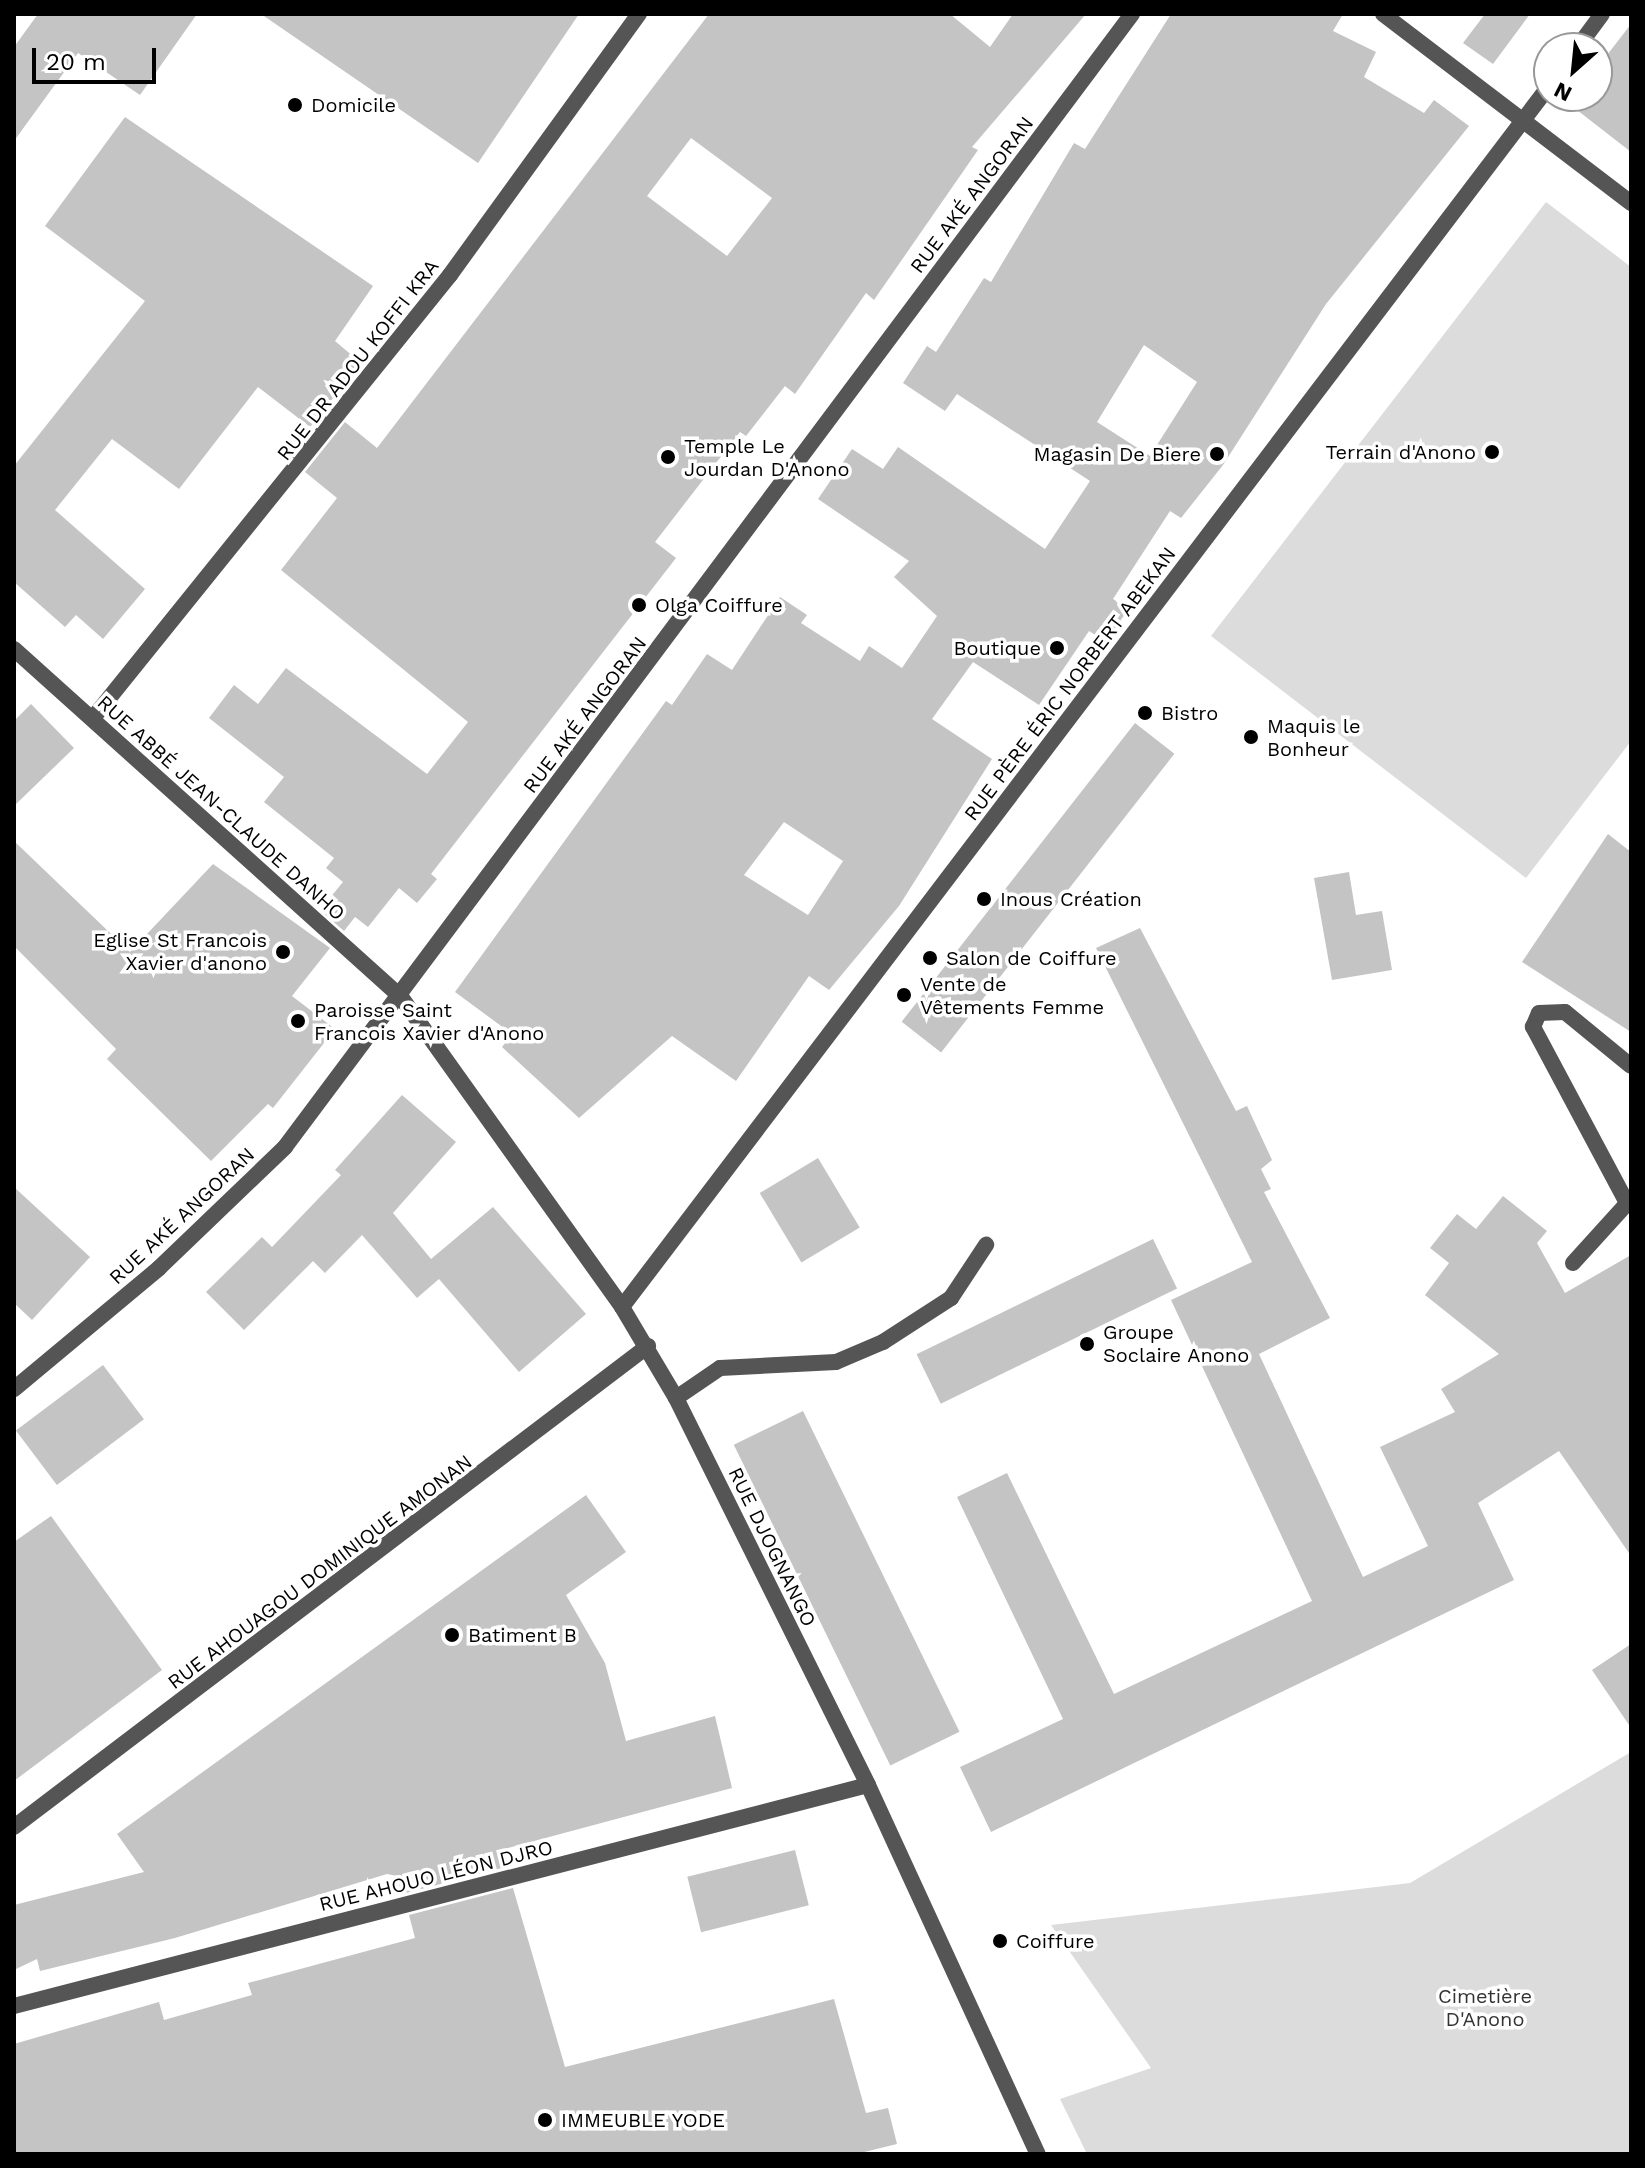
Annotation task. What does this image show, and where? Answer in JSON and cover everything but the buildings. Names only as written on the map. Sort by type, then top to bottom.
[{"type":"street","name":"RUE DR ADOU KOFFI KRA","points":[[93,718],[440,287],[639,14]]},
{"type":"street","name":"RUE AKÉ ANGORAN","points":[[14,1389],[159,1268],[285,1147],[401,997],[1132,14]]},
{"type":"street","points":[[1383,14],[1631,203]]},
{"type":"street","points":[[1589,32],[1602,14]]},
{"type":"street","name":"RUE PÈRE ÉRIC NORBERT ABEKAN","points":[[622,1307],[1533,108]]},
{"type":"street","name":"RUE ABBÉ JEAN-CLAUDE DANHO","points":[[16,656],[93,718],[401,997]]},
{"type":"street","name":"RUE DJOGNANGO","points":[[401,997],[648,1346],[868,1785],[1036,2154]]},
{"type":"street","points":[[1573,1263],[1629,1201],[1533,1027],[1539,1013],[1565,1012],[1631,1066]]},
{"type":"street","points":[[676,1398],[720,1368],[836,1362],[883,1342],[951,1298],[986,1245]]},
{"type":"street","name":"RUE AHOUAGOU DOMINIQUE AMONAN","points":[[14,1827],[648,1346]]},
{"type":"street","name":"RUE AHOUO LÉON DJRO","points":[[14,2006],[868,1785]]},
{"type":"green space","name":"Terrain d'Anono","points":[[1546,202],[1631,267],[1631,741],[1526,878],[1211,636]]},
{"type":"green space","name":"Cimetière D'Anono","points":[[1631,1752],[1631,2154],[1087,2154],[1060,2099],[1151,2068],[1051,1925],[1410,1883]]},
{"type":"place","name":"Domicile","points":[[295,105]]},
{"type":"place","name":"Terrain d'Anono","points":[[1492,452]]},
{"type":"place","name":"Magasin De Biere","points":[[1217,454]]},
{"type":"place","name":"Temple Le Jourdan D'Anono","points":[[668,457]]},
{"type":"place","name":"Olga Coiffure","points":[[639,605]]},
{"type":"place","name":"Boutique","points":[[1057,648]]},
{"type":"place","name":"Bistro","points":[[1145,713]]},
{"type":"place","name":"Maquis le Bonheur","points":[[1251,737]]},
{"type":"place","name":"Inous Création","points":[[984,899]]},
{"type":"place","name":"Eglise St Francois Xavier d'anono","points":[[283,952]]},
{"type":"place","name":"Salon de Coiffure","points":[[930,958]]},
{"type":"place","name":"Vente de Vêtements Femme","points":[[904,995]]},
{"type":"place","name":"Paroisse Saint Francois Xavier d'Anono","points":[[298,1021]]},
{"type":"place","name":"Groupe Soclaire Anono","points":[[1087,1344]]},
{"type":"place","name":"Batiment B","points":[[452,1635]]},
{"type":"place","name":"Coiffure","points":[[1000,1941]]},
{"type":"place","name":"IMMEUBLE YODE","points":[[545,2120]]}]
